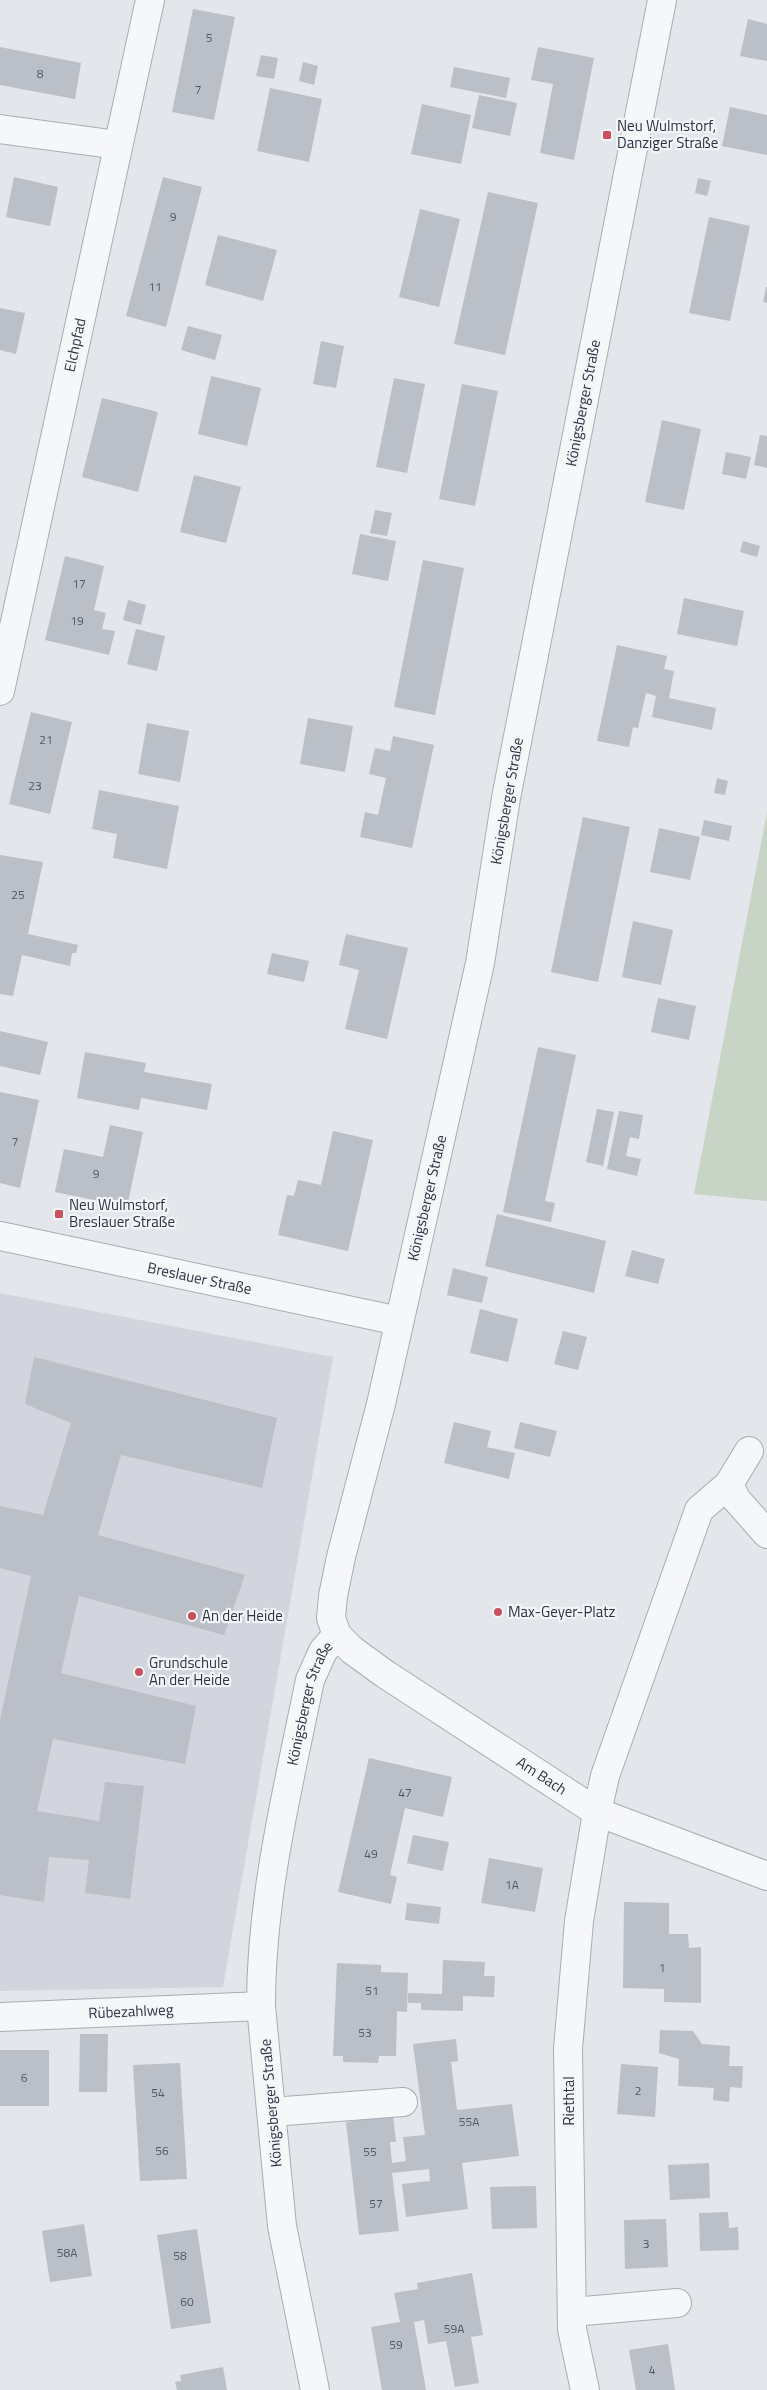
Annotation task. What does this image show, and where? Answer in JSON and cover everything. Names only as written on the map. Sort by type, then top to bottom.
[{"type":"street","name":"Elchpfad","points":[[0,689],[150,0]]},
{"type":"street","name":"Königsberger Straße","points":[[315,2390],[282,2226],[261,2006],[261,1974],[269,1883],[310,1680],[323,1651],[338,1635],[331,1618],[335,1588],[381,1404],[480,964],[506,798],[662,0]]},
{"type":"street","points":[[0,129],[118,144]]},
{"type":"street","name":"Breslauer Straße","points":[[0,1236],[399,1321]]},
{"type":"street","name":"Riethtal","points":[[585,2390],[572,2329],[568,2049],[579,1921],[597,1812],[605,1776],[699,1510],[729,1484],[749,1451]]},
{"type":"street","points":[[729,1484],[736,1499],[767,1534]]},
{"type":"street","name":"Am Bach","points":[[338,1635],[352,1650],[385,1674],[597,1812],[767,1876]]},
{"type":"street","name":"Rübezahlweg","points":[[0,2017],[261,2006]]},
{"type":"street","points":[[272,2112],[403,2102]]},
{"type":"street","points":[[572,2312],[677,2303]]},
{"type":"shaded area","name":"Grundschule An der Heide","points":[[0,1293],[333,1357],[223,1987],[0,1991]]},
{"type":"green space","points":[[767,812],[767,1201],[694,1194]]},
{"type":"building","points":[[193,9],[235,17],[214,120],[172,112]]},
{"type":"building","points":[[748,19],[767,24],[767,61],[740,56]]},
{"type":"building","points":[[0,47],[81,63],[75,99],[0,85]]},
{"type":"building","points":[[538,47],[594,58],[574,160],[540,153],[553,84],[531,80]]},
{"type":"building","points":[[261,55],[278,58],[274,79],[256,76]]},
{"type":"building","points":[[303,62],[318,66],[314,85],[299,81]]},
{"type":"building","points":[[454,67],[510,78],[506,98],[450,87]]},
{"type":"building","points":[[270,88],[322,99],[309,162],[257,151]]},
{"type":"building","points":[[479,95],[517,103],[510,136],[472,128]]},
{"type":"building","points":[[422,104],[471,115],[461,164],[411,154]]},
{"type":"building","points":[[730,107],[767,115],[767,155],[722,146]]},
{"type":"building","points":[[14,177],[58,187],[50,226],[6,217]]},
{"type":"building","points":[[163,177],[202,187],[166,327],[126,316]]},
{"type":"building","points":[[698,178],[711,181],[707,196],[695,193]]},
{"type":"building","points":[[488,192],[538,203],[505,355],[454,344]]},
{"type":"building","points":[[420,209],[460,219],[439,307],[399,297]]},
{"type":"building","points":[[709,217],[750,226],[730,321],[689,313]]},
{"type":"building","points":[[218,235],[277,250],[263,301],[205,285]]},
{"type":"building","points":[[767,287],[767,303],[763,302]]},
{"type":"building","points":[[0,308],[25,313],[16,354],[0,350]]},
{"type":"building","points":[[188,326],[222,335],[215,360],[181,350]]},
{"type":"building","points":[[321,341],[344,346],[336,388],[313,384]]},
{"type":"building","points":[[211,376],[261,388],[247,446],[198,434]]},
{"type":"building","points":[[394,378],[425,384],[407,473],[376,467]]},
{"type":"building","points":[[462,384],[498,391],[475,506],[439,499]]},
{"type":"building","points":[[102,398],[158,412],[138,492],[82,477]]},
{"type":"building","points":[[662,420],[701,429],[684,510],[645,502]]},
{"type":"building","points":[[760,435],[767,436],[767,468],[754,465]]},
{"type":"building","points":[[726,452],[751,457],[746,479],[722,474]]},
{"type":"building","points":[[194,475],[241,487],[226,543],[180,532]]},
{"type":"building","points":[[375,510],[392,513],[387,536],[370,533]]},
{"type":"building","points":[[360,534],[396,541],[388,581],[352,574]]},
{"type":"building","points":[[743,541],[760,546],[757,557],[740,552]]},
{"type":"building","points":[[65,556],[104,566],[94,610],[106,613],[102,629],[115,631],[109,655],[45,640]]},
{"type":"building","points":[[423,560],[464,568],[435,715],[394,707]]},
{"type":"building","points":[[684,598],[744,611],[737,646],[677,634]]},
{"type":"building","points":[[128,600],[146,605],[141,625],[123,620]]},
{"type":"building","points":[[136,629],[165,636],[157,671],[127,664]]},
{"type":"building","points":[[617,645],[667,656],[664,669],[674,671],[669,698],[716,708],[712,730],[652,717],[656,696],[646,693],[638,728],[633,727],[629,747],[597,741]]},
{"type":"building","points":[[31,712],[72,722],[50,814],[9,804]]},
{"type":"building","points":[[308,718],[353,726],[345,772],[300,764]]},
{"type":"building","points":[[147,723],[189,731],[180,782],[138,774]]},
{"type":"building","points":[[393,736],[434,745],[412,848],[360,837],[365,812],[378,815],[386,778],[369,774],[375,748],[390,751]]},
{"type":"building","points":[[717,778],[728,781],[725,795],[714,793]]},
{"type":"building","points":[[99,790],[179,806],[167,869],[113,858],[117,834],[92,829]]},
{"type":"building","points":[[583,817],[630,827],[598,982],[551,972]]},
{"type":"building","points":[[704,820],[732,826],[729,841],[701,835]]},
{"type":"building","points":[[659,828],[700,837],[690,880],[650,872]]},
{"type":"building","points":[[0,855],[43,862],[28,934],[78,945],[76,953],[72,953],[70,966],[22,955],[13,996],[0,994]]},
{"type":"building","points":[[633,921],[673,930],[661,985],[622,977]]},
{"type":"building","points":[[346,934],[408,948],[387,1039],[345,1029],[359,970],[339,965]]},
{"type":"building","points":[[272,953],[309,961],[304,982],[267,974]]},
{"type":"building","points":[[658,998],[696,1006],[689,1040],[651,1032]]},
{"type":"building","points":[[0,1031],[48,1042],[40,1075],[0,1066]]},
{"type":"building","points":[[538,1047],[576,1055],[545,1201],[555,1203],[551,1222],[503,1212]]},
{"type":"building","points":[[85,1052],[146,1063],[144,1072],[212,1084],[207,1110],[141,1098],[139,1110],[77,1098]]},
{"type":"building","points":[[0,1092],[39,1100],[20,1188],[0,1183]]},
{"type":"building","points":[[597,1109],[614,1112],[603,1166],[586,1162]]},
{"type":"building","points":[[619,1111],[643,1115],[639,1139],[630,1137],[626,1156],[641,1159],[637,1176],[607,1169]]},
{"type":"building","points":[[110,1125],[143,1132],[127,1207],[55,1192],[64,1149],[103,1157]]},
{"type":"building","points":[[333,1131],[373,1140],[348,1251],[278,1235],[287,1195],[294,1196],[298,1180],[321,1185]]},
{"type":"building","points":[[497,1214],[606,1241],[594,1293],[485,1266]]},
{"type":"building","points":[[632,1250],[665,1259],[658,1284],[625,1276]]},
{"type":"building","points":[[453,1268],[488,1277],[482,1303],[447,1295]]},
{"type":"building","points":[[480,1309],[518,1319],[508,1362],[470,1353]]},
{"type":"building","points":[[563,1331],[587,1337],[578,1370],[554,1364]]},
{"type":"building","name":"An der Heide","points":[[34,1357],[277,1418],[262,1488],[121,1455],[98,1535],[245,1575],[224,1635],[79,1596],[61,1673],[196,1706],[185,1764],[53,1739],[37,1811],[99,1821],[105,1782],[144,1786],[130,1899],[85,1893],[89,1860],[49,1857],[44,1902],[0,1895],[0,1720],[31,1576],[0,1568],[0,1506],[43,1515],[71,1423],[25,1404]]},
{"type":"building","points":[[454,1422],[491,1431],[487,1447],[515,1453],[509,1479],[444,1463]]},
{"type":"building","points":[[520,1422],[557,1431],[550,1457],[514,1448]]},
{"type":"building","points":[[369,1758],[452,1777],[443,1817],[405,1808],[390,1875],[397,1877],[391,1904],[338,1892]]},
{"type":"building","points":[[413,1835],[449,1842],[443,1871],[407,1863]]},
{"type":"building","points":[[489,1858],[543,1868],[535,1912],[481,1903]]},
{"type":"building","points":[[624,1902],[669,1903],[669,1934],[688,1934],[689,1948],[701,1947],[701,2003],[664,2002],[664,1989],[623,1988]]},
{"type":"building","points":[[407,1903],[441,1907],[439,1924],[405,1920]]},
{"type":"building","points":[[443,1960],[485,1962],[484,1976],[495,1976],[494,1997],[463,1996],[463,2011],[421,2010],[421,2003],[408,2003],[408,1993],[442,1994]]},
{"type":"building","points":[[337,1963],[381,1965],[381,1972],[408,1973],[407,2012],[397,2011],[396,2056],[379,2056],[378,2063],[343,2062],[343,2056],[333,2056]]},
{"type":"building","points":[[660,2030],[693,2031],[702,2044],[730,2046],[729,2066],[743,2066],[742,2088],[730,2087],[729,2102],[713,2100],[714,2088],[678,2086],[679,2059],[659,2053]]},
{"type":"building","points":[[80,2034],[108,2034],[107,2092],[79,2092]]},
{"type":"building","points":[[456,2039],[458,2061],[451,2062],[457,2110],[512,2104],[519,2156],[462,2163],[468,2209],[406,2217],[402,2184],[430,2181],[429,2169],[392,2173],[399,2231],[359,2235],[346,2122],[393,2116],[396,2142],[390,2142],[392,2163],[406,2161],[403,2137],[425,2135],[413,2044]]},
{"type":"building","points":[[0,2050],[49,2050],[49,2106],[0,2106]]},
{"type":"building","points":[[180,2063],[187,2179],[140,2181],[133,2065]]},
{"type":"building","points":[[621,2064],[658,2067],[655,2117],[617,2114]]},
{"type":"building","points":[[709,2163],[710,2198],[670,2200],[668,2165]]},
{"type":"building","points":[[536,2186],[537,2228],[492,2229],[490,2187]]},
{"type":"building","points":[[728,2212],[729,2228],[738,2227],[739,2250],[700,2251],[699,2213]]},
{"type":"building","points":[[666,2219],[668,2267],[625,2269],[624,2220]]},
{"type":"building","points":[[84,2224],[92,2276],[50,2282],[42,2231]]},
{"type":"building","points":[[197,2229],[211,2323],[171,2329],[157,2235]]},
{"type":"building","points":[[472,2273],[483,2335],[471,2337],[479,2383],[455,2387],[446,2341],[428,2344],[424,2320],[414,2322],[426,2390],[382,2390],[371,2327],[400,2322],[394,2293],[418,2289],[417,2283]]},
{"type":"building","points":[[668,2344],[675,2390],[636,2390],[629,2350]]},
{"type":"building","points":[[223,2367],[227,2390],[177,2390],[175,2382],[181,2381],[180,2375]]},
{"type":"place","name":"Neu Wulmstorf, Danziger Straße","points":[[607,135]]},
{"type":"place","name":"Neu Wulmstorf, Breslauer Straße","points":[[59,1214]]},
{"type":"place","name":"Max-Geyer-Platz","points":[[498,1612]]},
{"type":"place","name":"An der Heide","points":[[192,1616]]},
{"type":"place","name":"Grundschule An der Heide","points":[[139,1672]]}]
